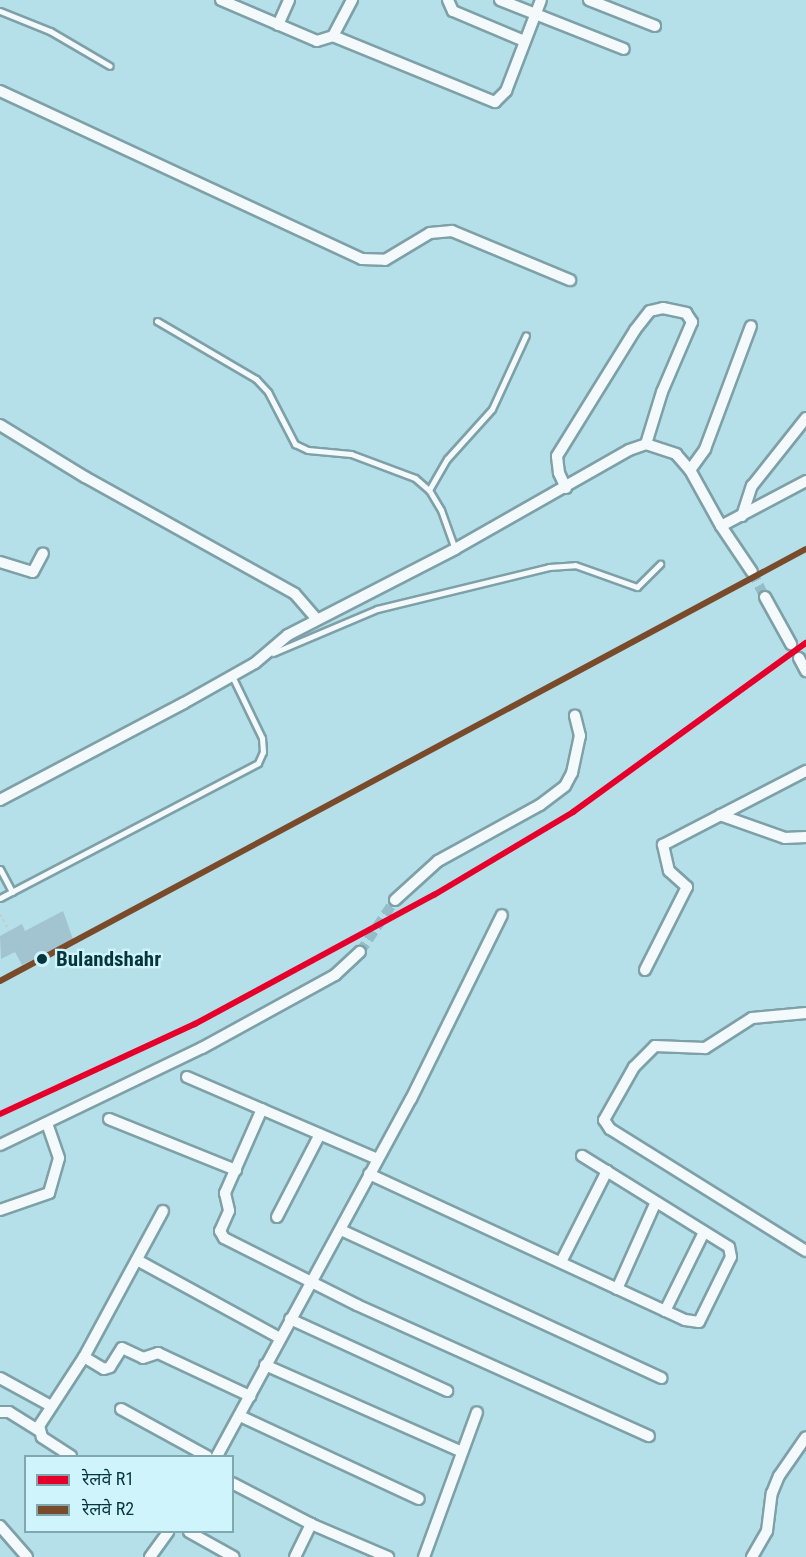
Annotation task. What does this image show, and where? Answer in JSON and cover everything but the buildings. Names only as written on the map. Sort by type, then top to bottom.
[{"type":"street","points":[[221,0],[317,41],[333,36],[495,102],[506,91],[541,0]]},
{"type":"street","points":[[278,25],[289,0]]},
{"type":"street","points":[[333,36],[352,0]]},
{"type":"street","points":[[448,0],[453,11],[524,41]]},
{"type":"street","points":[[500,0],[624,49]]},
{"type":"street","points":[[589,0],[655,26]]},
{"type":"street","points":[[0,91],[362,259],[385,260],[430,233],[452,231],[570,280]]},
{"type":"street","points":[[566,488],[556,464],[557,456],[618,355],[650,311],[663,308],[686,313],[692,322],[658,402],[646,444]]},
{"type":"street","points":[[690,470],[705,449],[751,326]]},
{"type":"street","points":[[731,521],[752,486],[806,418]]},
{"type":"street","points":[[0,425],[85,477],[295,594],[318,619]]},
{"type":"street","points":[[0,800],[232,676],[263,657],[278,641],[455,549],[566,488],[629,450],[646,444],[676,454],[690,470],[731,521],[752,572]]},
{"type":"street","points":[[731,521],[806,481]]},
{"type":"street","points":[[0,562],[33,572],[43,553]]},
{"type":"street","points":[[765,597],[791,644]]},
{"type":"street","points":[[799,658],[806,671]]},
{"type":"street","points":[[395,900],[438,861],[540,805],[565,786],[579,746],[575,716]]},
{"type":"street","points":[[645,970],[687,887],[669,871],[662,848],[806,771]]},
{"type":"street","points":[[720,815],[785,838],[806,837]]},
{"type":"street","points":[[218,1455],[411,1099],[502,915]]},
{"type":"street","points":[[0,1146],[202,1048],[335,975],[360,952]]},
{"type":"street","points":[[806,1013],[752,1018],[705,1048],[655,1046],[634,1067],[604,1120],[620,1135],[806,1251]]},
{"type":"street","points":[[187,1077],[377,1159]]},
{"type":"street","points":[[262,1109],[225,1193],[229,1211],[221,1225],[221,1235],[311,1281],[649,1436]]},
{"type":"street","points":[[109,1119],[236,1170]]},
{"type":"street","points":[[0,1210],[49,1193],[59,1158],[48,1123]]},
{"type":"street","points":[[277,1217],[320,1134]]},
{"type":"street","points":[[369,1174],[562,1260],[665,1311],[692,1322],[702,1318],[731,1252],[704,1232],[582,1156]]},
{"type":"street","points":[[562,1260],[607,1171]]},
{"type":"street","points":[[617,1289],[656,1202]]},
{"type":"street","points":[[39,1431],[51,1406],[84,1357],[163,1211]]},
{"type":"street","points":[[341,1230],[662,1378]]},
{"type":"street","points":[[665,1311],[704,1232]]},
{"type":"street","points":[[137,1260],[280,1338]]},
{"type":"street","points":[[290,1319],[447,1391]]},
{"type":"street","points":[[84,1357],[104,1369],[110,1367],[122,1348],[143,1358],[158,1353],[250,1396]]},
{"type":"street","points":[[265,1365],[462,1452]]},
{"type":"street","points":[[0,1378],[51,1406]]},
{"type":"street","points":[[121,1408],[205,1455]]},
{"type":"street","points":[[0,1412],[9,1412],[39,1431],[70,1455]]},
{"type":"street","points":[[424,1557],[477,1412]]},
{"type":"street","points":[[240,1416],[419,1499]]},
{"type":"street","points":[[752,1557],[767,1531],[772,1493],[779,1476],[806,1437]]},
{"type":"street","points":[[234,1484],[311,1524],[388,1557]]},
{"type":"street","points":[[295,1557],[311,1524]]},
{"type":"street","points":[[0,1526],[27,1557]]},
{"type":"street","points":[[150,1557],[167,1533]]},
{"type":"street","points":[[191,1533],[234,1557]]},
{"type":"lane","points":[[0,11],[50,31],[110,66]]},
{"type":"lane","points":[[156,321],[256,379],[268,392],[294,444],[308,450],[351,454],[415,478],[429,490],[455,549]]},
{"type":"lane","points":[[429,490],[447,459],[492,409],[526,335]]},
{"type":"lane","points":[[263,657],[377,609],[549,567],[575,565],[637,587],[660,564]]},
{"type":"lane","points":[[0,898],[258,763],[263,752],[262,738],[232,676]]},
{"type":"lane","points":[[0,869],[12,892]]},
{"type":"path","points":[[0,914],[9,931]]},
{"type":"tunnel","points":[[752,572],[765,597]]},
{"type":"tunnel","points":[[360,952],[395,900]]},
{"type":"rail line","name":"R2","points":[[0,981],[806,549]]},
{"type":"rail line","name":"R1","points":[[0,1114],[195,1024],[434,895],[573,812],[806,643]]},
{"type":"place","name":"Bulandshahr","points":[[42,959]]}]
